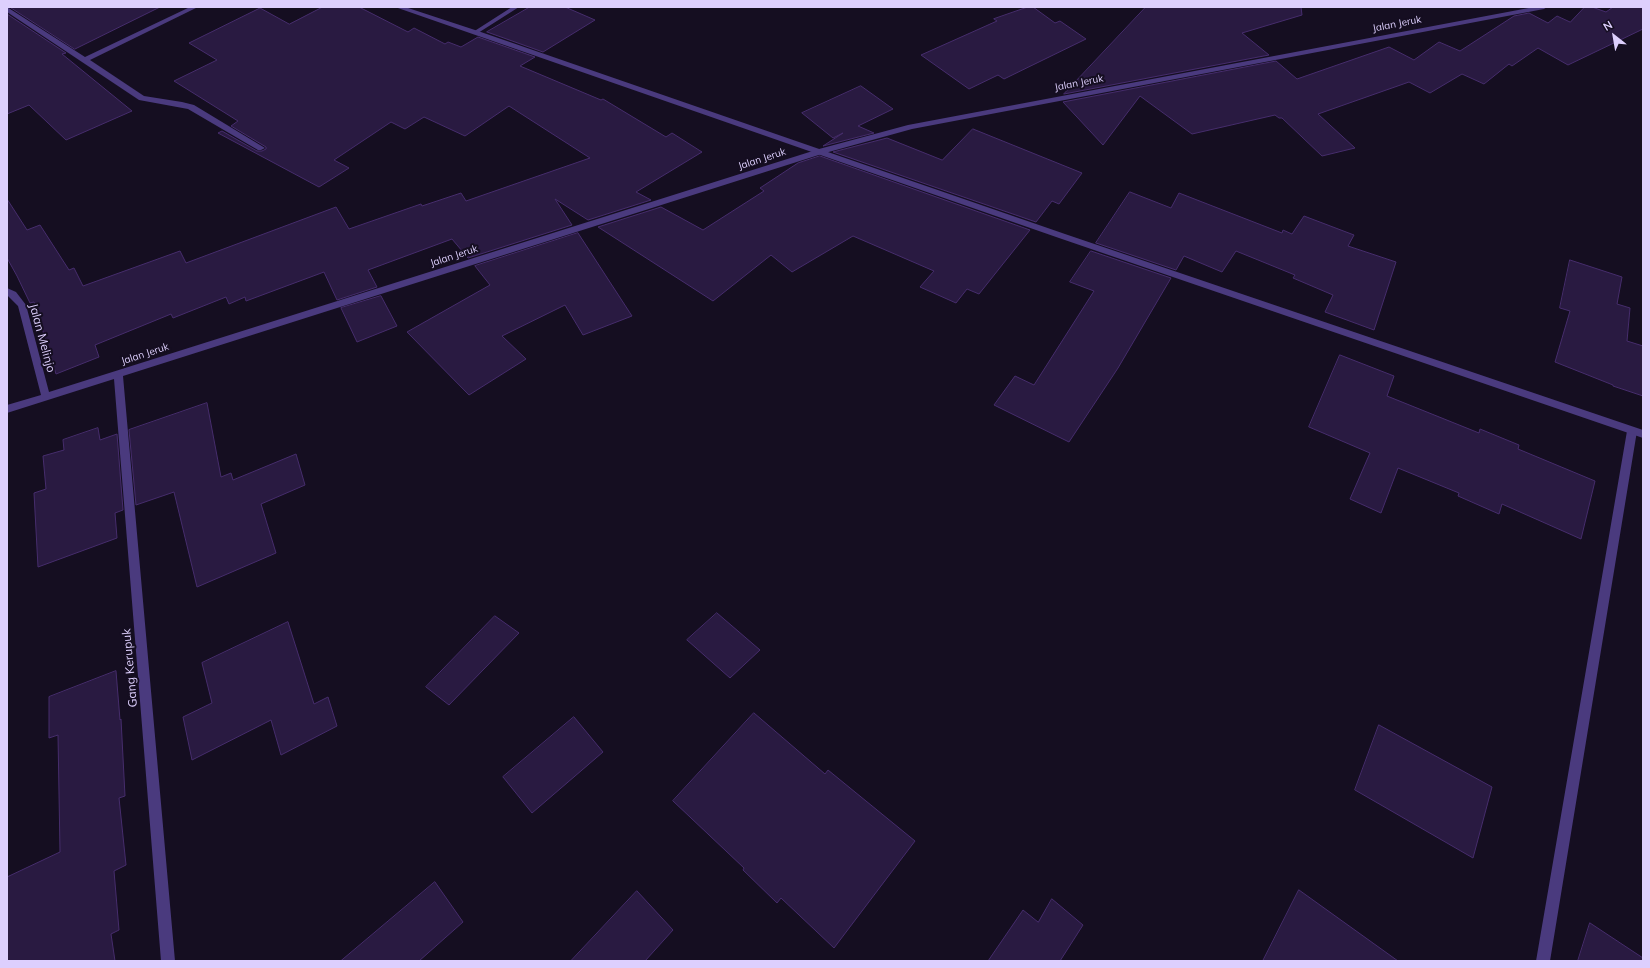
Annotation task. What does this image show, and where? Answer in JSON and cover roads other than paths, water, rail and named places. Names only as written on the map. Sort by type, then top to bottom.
[{"type":"street","points":[[85,60],[195,7]]},
{"type":"street","points":[[398,7],[476,32],[822,151],[1077,241],[1638,433],[1543,961]]},
{"type":"street","points":[[476,32],[516,7]]},
{"type":"street","name":"Jalan Jeruk","points":[[7,409],[822,151],[911,127],[1544,7]]},
{"type":"street","points":[[7,9],[142,98],[182,104],[191,107],[261,148]]},
{"type":"street","name":"Jalan Melinjo","points":[[7,291],[13,294],[22,305],[46,397]]},
{"type":"street","name":"Gang Kerupuk","points":[[118,374],[168,961]]}]
